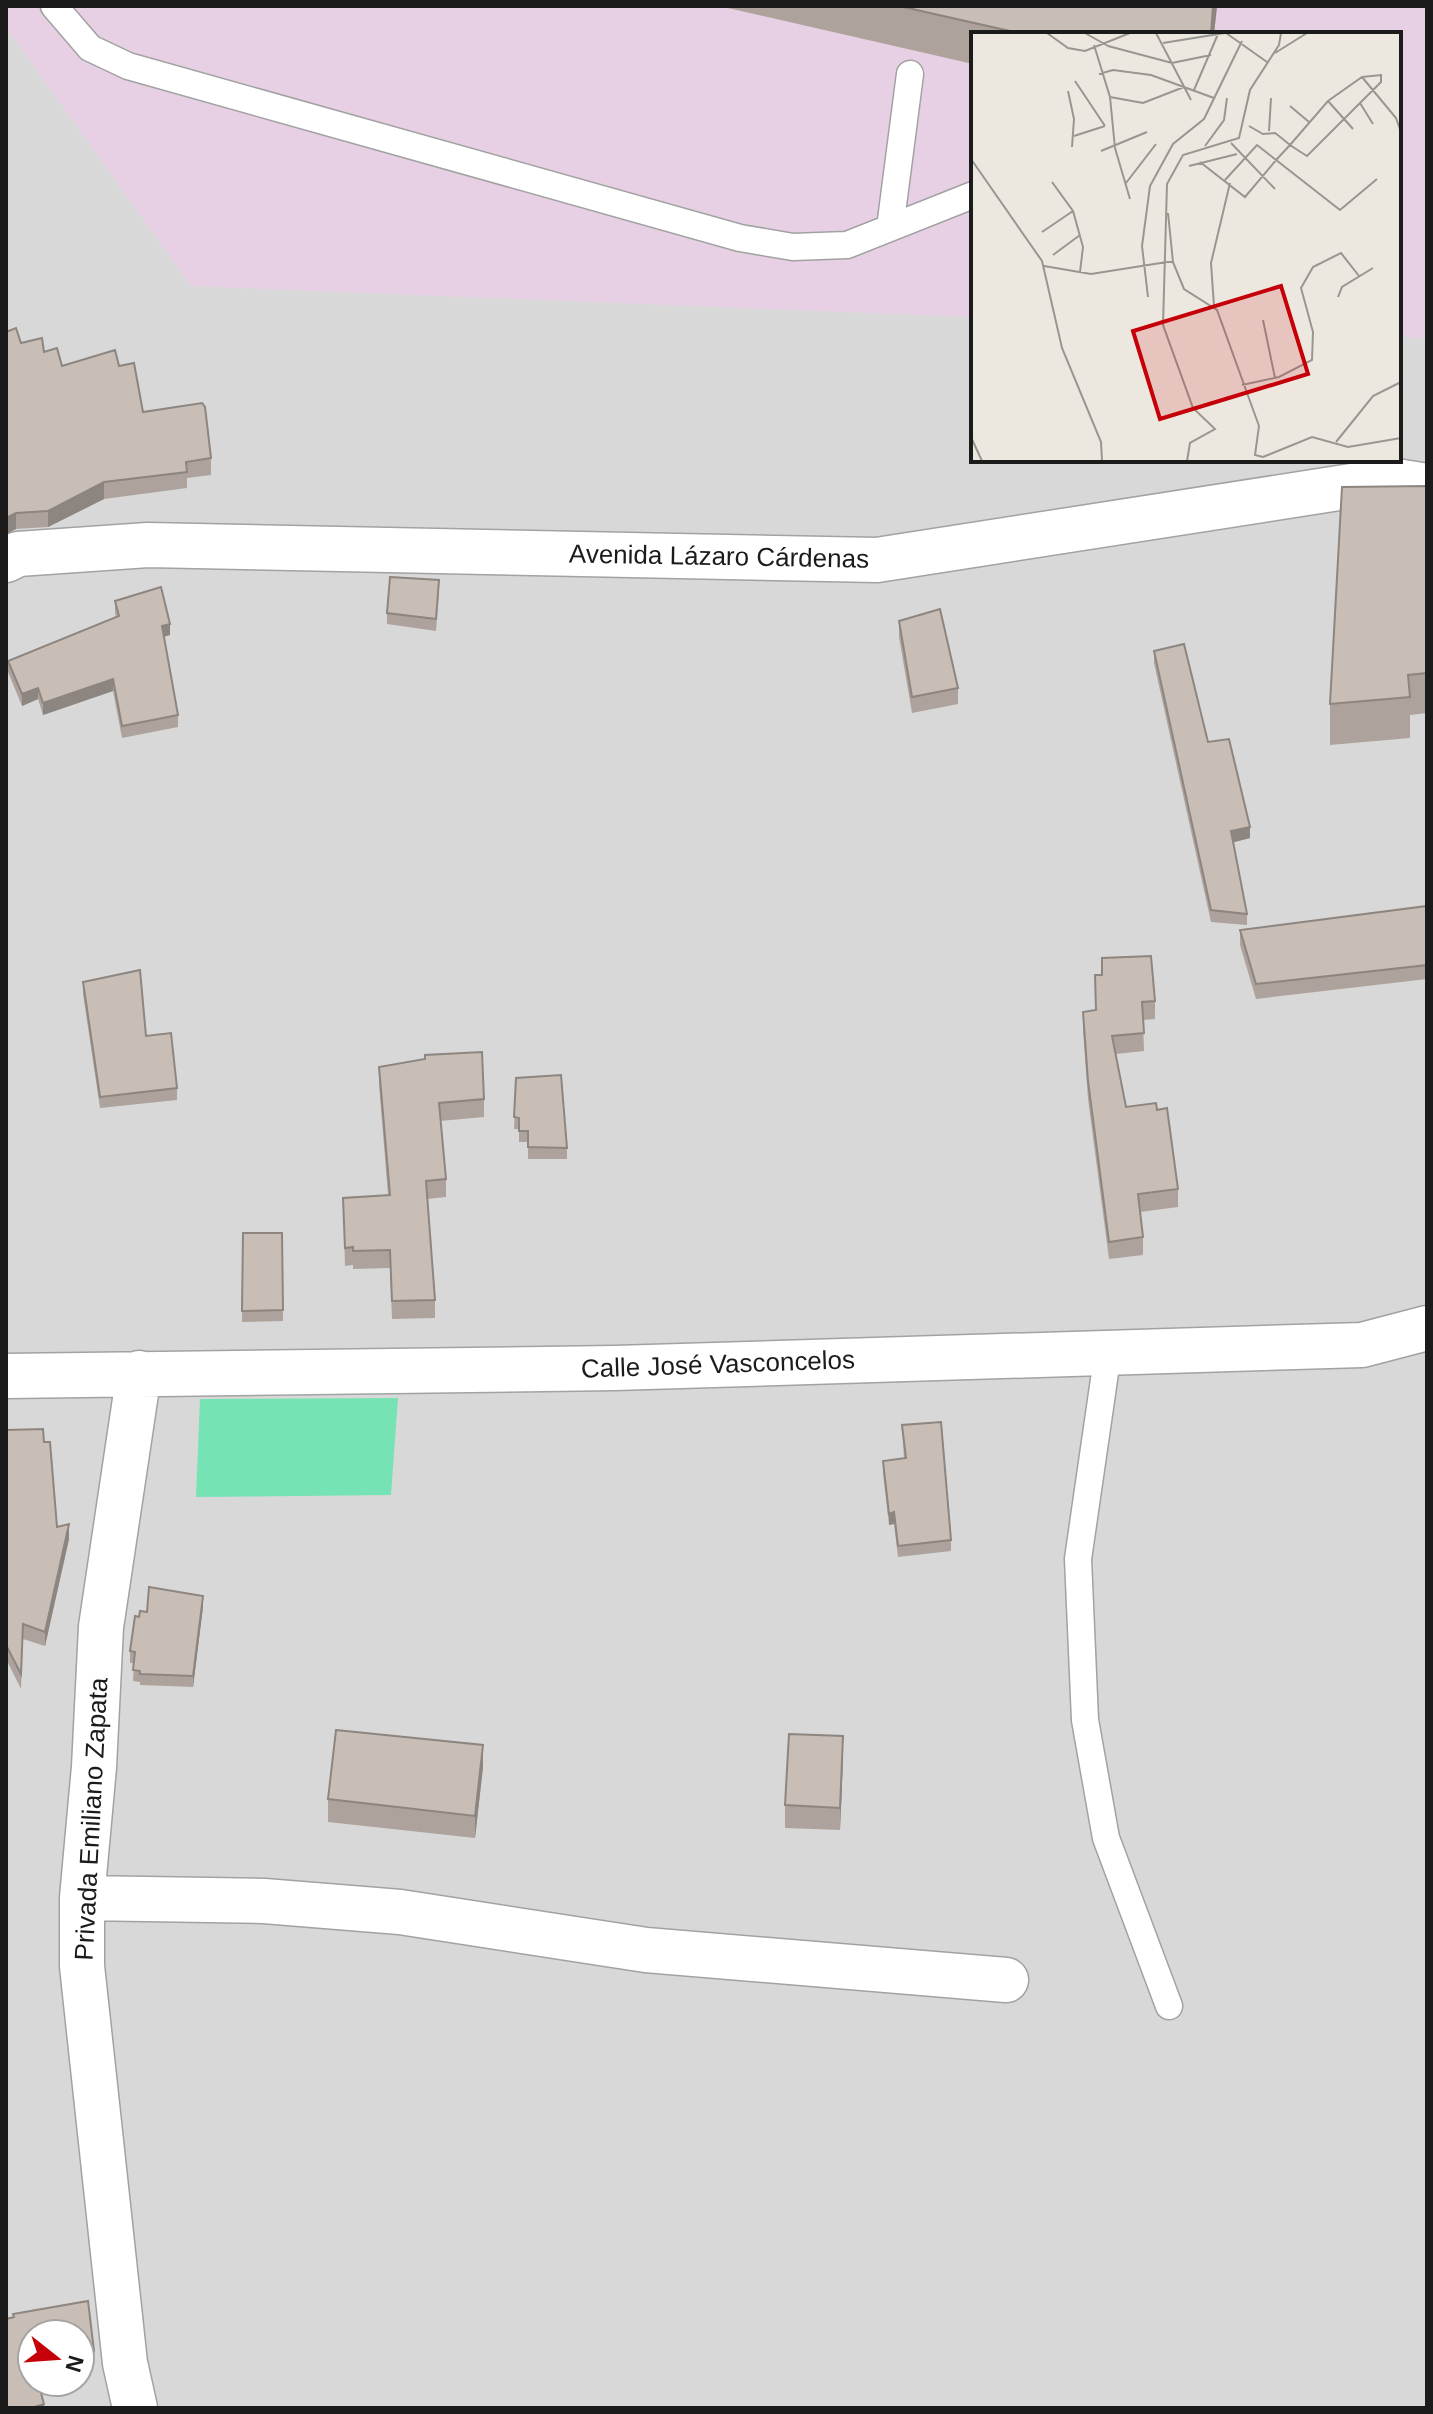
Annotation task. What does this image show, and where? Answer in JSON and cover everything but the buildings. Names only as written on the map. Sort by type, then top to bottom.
[{"type":"street","name":"Avenida Lázaro Cárdenas","points":[[6,560],[18,554],[148,545],[877,560],[1390,480],[1427,486]]},
{"type":"street","name":"Calle José Vasconcelos","points":[[6,1376],[615,1368],[1362,1345],[1427,1328]]},
{"type":"street","name":"Privada Emiliano Zapata","points":[[135,2408],[125,2363],[83,1981],[82,1898],[94,1767],[101,1627],[139,1373]]},
{"type":"street","points":[[82,1898],[264,1901],[400,1912],[646,1950],[1006,1980]]},
{"type":"lane","points":[[54,6],[90,48],[128,66],[740,238],[793,247],[847,245],[971,196]]},
{"type":"lane","points":[[890,228],[910,74]]},
{"type":"lane","points":[[1108,1352],[1078,1559],[1085,1720],[1106,1838],[1169,2006]]},
{"type":"shaded area","points":[[6,6],[1427,6],[1427,2408],[6,2408]]},
{"type":"shaded area","points":[[6,6],[1427,6],[1427,339],[1401,336],[1401,32],[971,32],[971,317],[191,286],[6,27]]},
{"type":"green space","points":[[398,1398],[391,1495],[196,1497],[200,1399]]}]
